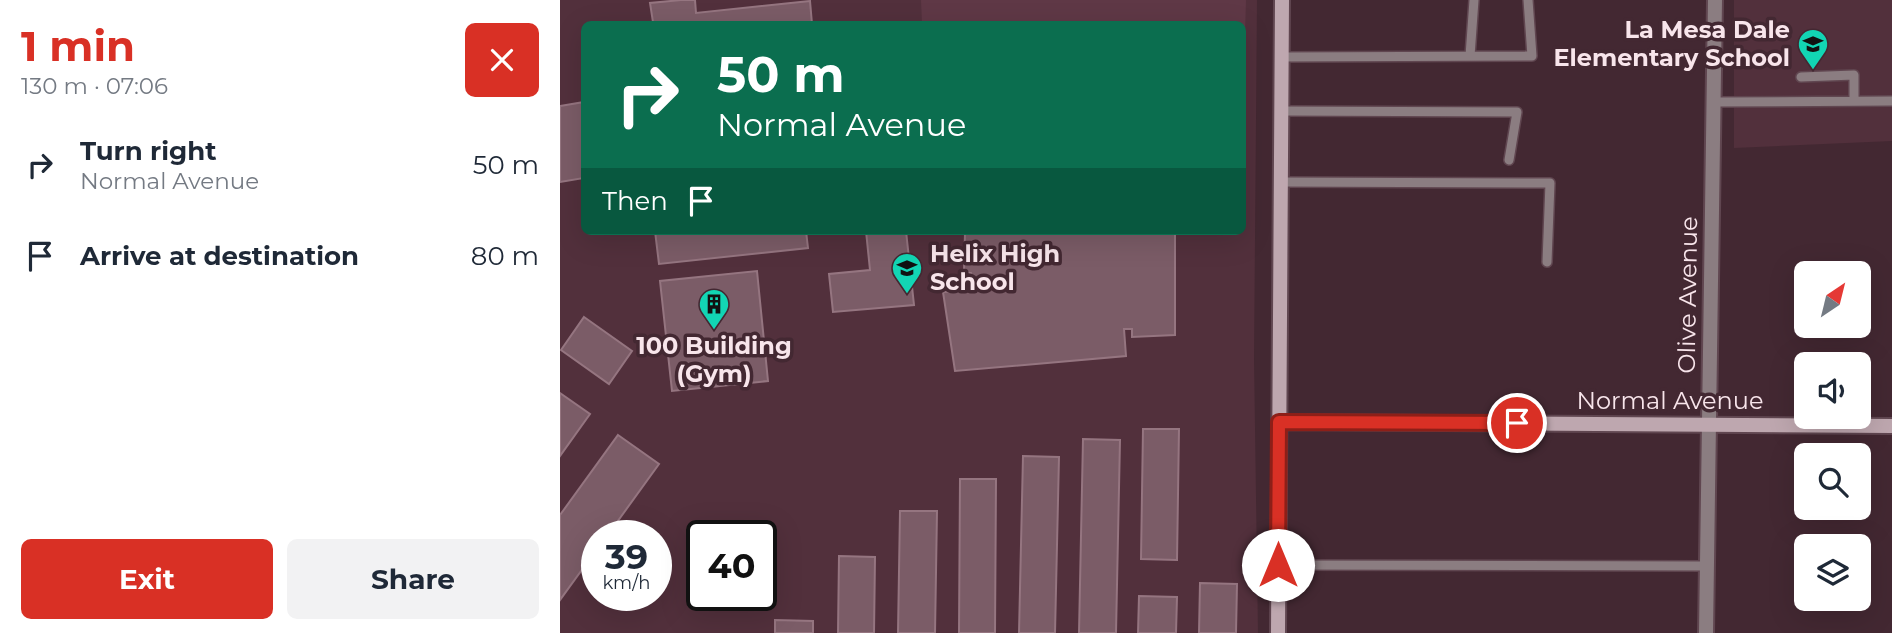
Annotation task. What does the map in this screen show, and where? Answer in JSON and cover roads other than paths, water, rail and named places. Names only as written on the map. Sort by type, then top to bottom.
[{"type":"street","points":[[1278,633],[1282,0]]},
{"type":"street","name":"Olive Avenue","points":[[1706,633],[1715,0]]},
{"type":"street","name":"Normal Avenue","points":[[1279,422],[1892,426]]},
{"type":"lane","points":[[1470,56],[1474,0]]},
{"type":"lane","points":[[1282,57],[1532,55],[1528,0]]},
{"type":"lane","points":[[1801,77],[1854,75],[1854,101]]},
{"type":"lane","points":[[1714,102],[1892,101]]},
{"type":"lane","points":[[1281,111],[1517,112],[1509,160]]},
{"type":"lane","points":[[1281,182],[1550,183],[1547,262]]},
{"type":"lane","points":[[1278,565],[1707,565]]},
{"type":"place","name":"La Mesa Dale Elementary School","points":[[1813,71]]},
{"type":"place","name":"Helix High School","points":[[907,295]]},
{"type":"place","name":"100 Building (Gym)","points":[[714,331]]}]
